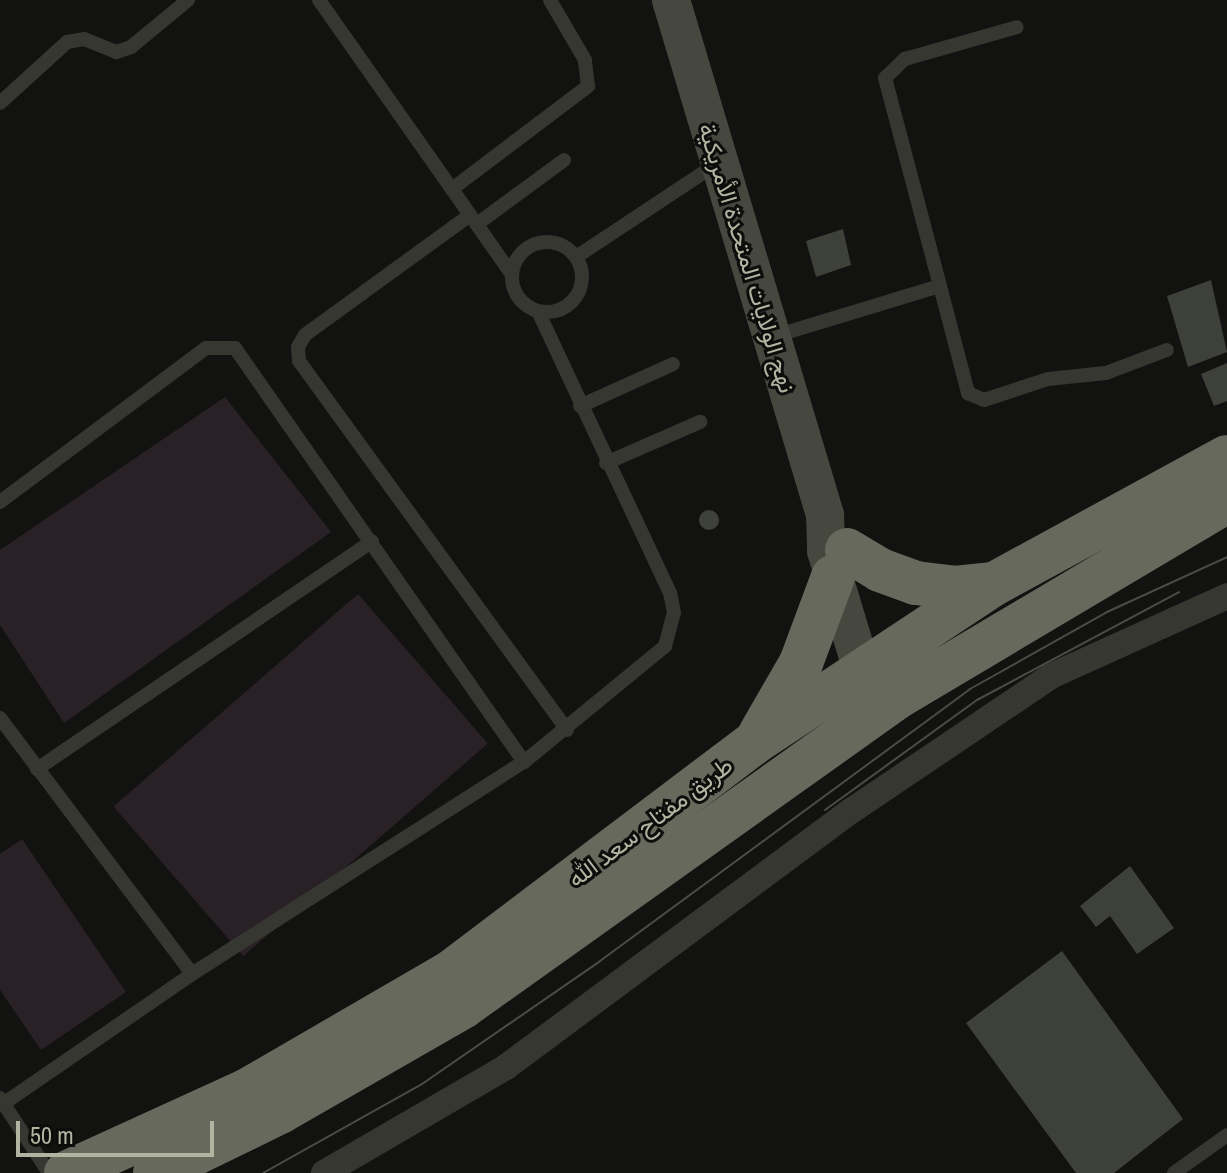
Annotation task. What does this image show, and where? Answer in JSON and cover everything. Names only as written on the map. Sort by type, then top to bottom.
[{"type":"highway","name":"طريق مفتاح سعد الله","points":[[155,1173],[280,1112],[464,1006],[880,685],[994,584],[1227,457]]},
{"type":"highway","name":"طريق مفتاح سعد الله","points":[[66,1173],[246,1091],[451,972],[755,742],[880,685],[1227,501]]},
{"type":"highway","points":[[755,742],[801,663],[835,547],[880,570],[916,583],[955,588],[994,584]]},
{"type":"street","name":"نهج الولايات المتحدة الأمريكية","points":[[671,0],[770,338],[880,685]]},
{"type":"street","points":[[324,1173],[506,1067],[851,811],[1051,676],[1227,596]]},
{"type":"lane","points":[[0,103],[67,42],[84,39],[116,52],[131,47],[188,0]]},
{"type":"lane","points":[[49,1173],[2,1101],[192,974],[524,762],[567,730],[665,646],[672,629],[670,593],[606,463],[538,311],[519,298],[512,275],[319,0]]},
{"type":"lane","points":[[452,189],[588,86],[585,60],[550,0]]},
{"type":"lane","points":[[1017,27],[905,59],[885,78],[968,393],[974,399],[1048,379],[1106,373],[1167,350]]},
{"type":"lane","points":[[564,160],[305,335],[298,347],[299,361],[567,730]]},
{"type":"lane","points":[[576,257],[718,163]]},
{"type":"lane","points":[[512,275],[522,253],[544,242],[556,243],[576,257],[582,280],[572,302],[562,309],[538,311]]},
{"type":"lane","points":[[770,338],[940,286]]},
{"type":"lane","points":[[0,502],[206,348],[220,344],[235,348],[251,365],[524,762]]},
{"type":"lane","points":[[580,406],[673,364]]},
{"type":"lane","points":[[606,463],[700,422]]},
{"type":"lane","points":[[37,769],[372,541]]},
{"type":"lane","points":[[0,718],[192,974]]},
{"type":"lane","points":[[1174,1173],[1227,1135]]},
{"type":"shaded area","points":[[225,397],[331,532],[64,723],[0,625],[0,550]]},
{"type":"shaded area","points":[[358,594],[488,743],[243,956],[113,807]]},
{"type":"shaded area","points":[[22,839],[126,992],[41,1050],[0,990],[0,854]]},
{"type":"building","points":[[843,229],[851,265],[816,277],[806,241]]},
{"type":"building","points":[[1211,280],[1227,352],[1188,367],[1167,296]]},
{"type":"building","points":[[1227,363],[1227,401],[1214,406],[1201,374]]},
{"type":"building","points":[[709,510],[716,513],[719,520],[716,527],[709,530],[702,527],[699,520],[702,513]]},
{"type":"building","points":[[1130,866],[1174,928],[1137,954],[1110,916],[1096,927],[1080,906]]},
{"type":"building","points":[[1062,951],[1183,1119],[1114,1173],[1076,1173],[966,1023]]},
{"type":"tram line","points":[[263,1173],[422,1084],[600,961],[970,689],[1107,612],[1227,557]]},
{"type":"tram line","points":[[825,810],[977,700],[1179,592]]}]
